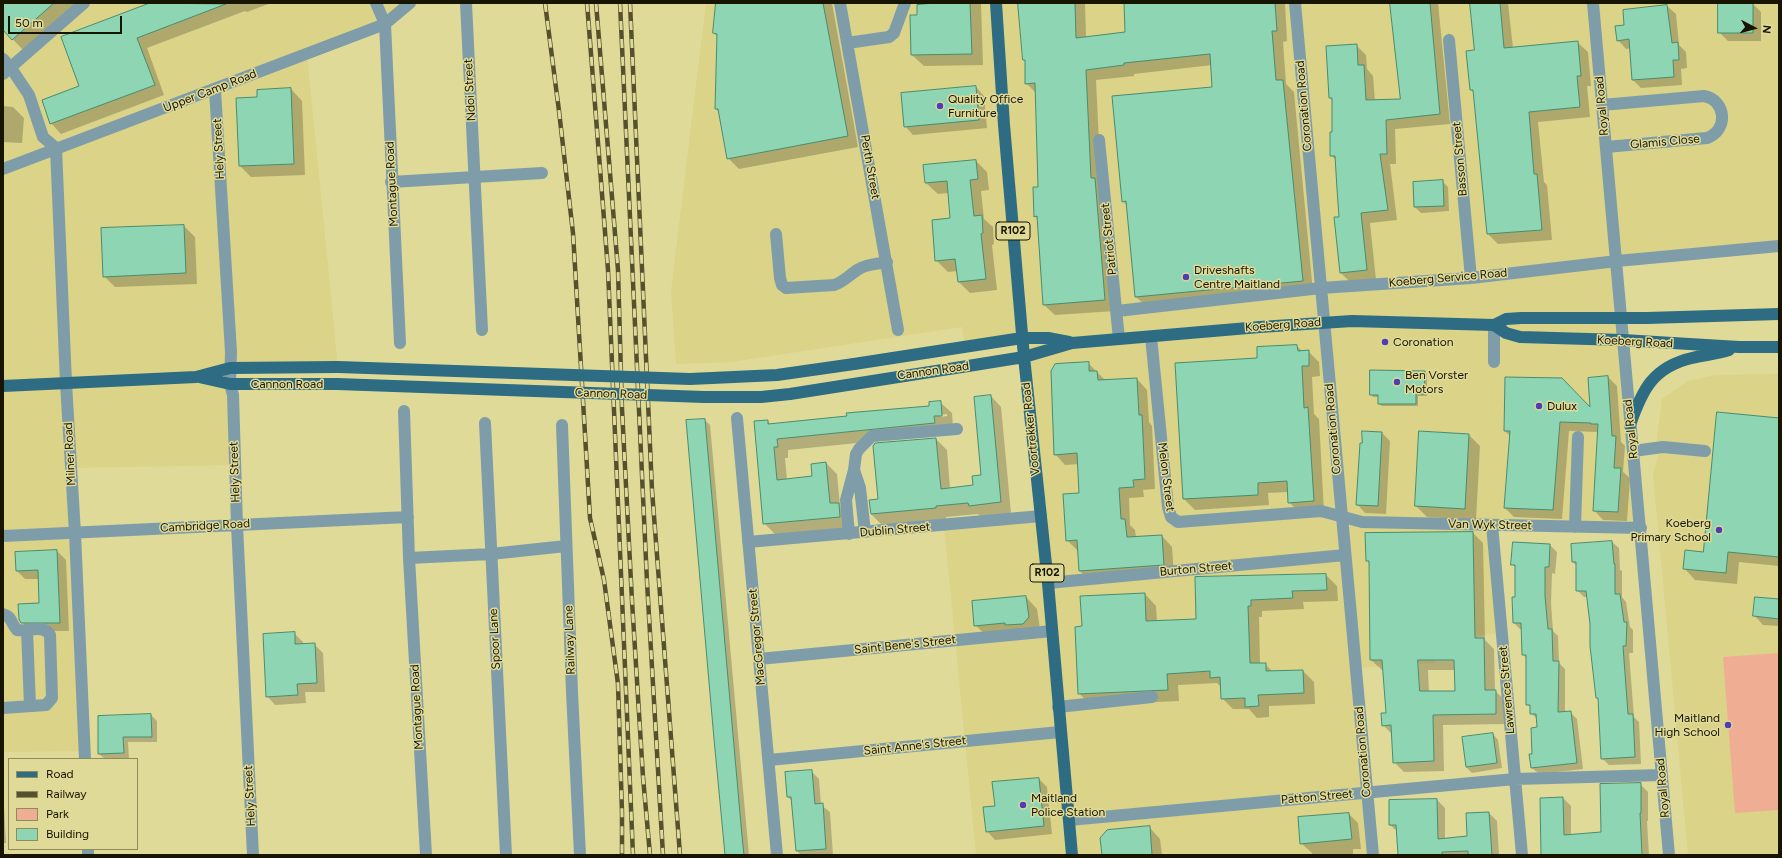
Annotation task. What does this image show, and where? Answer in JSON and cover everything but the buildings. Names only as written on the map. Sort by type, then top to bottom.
[{"type":"main road","name":"Voortrekker Road","points":[[996,3],[1022,338],[1048,583],[1072,855]]},
{"type":"main road","name":"Koeberg Road","points":[[1024,357],[1072,343],[1324,322],[1494,325],[1506,319],[1521,318],[1622,318],[1779,314]]},
{"type":"main road","name":"Koeberg Road","points":[[1494,325],[1506,333],[1520,337],[1623,340],[1739,347],[1779,347]]},
{"type":"main road","name":"Koeberg Road","points":[[1022,338],[1048,338],[1072,343]]},
{"type":"main road","name":"Cannon Road","points":[[3,386],[196,377],[230,368],[338,368],[690,379],[736,377],[777,375],[1022,338]]},
{"type":"main road","points":[[1630,425],[1637,404],[1647,384],[1667,368],[1692,358],[1724,352],[1739,347]]},
{"type":"main road","name":"Cannon Road","points":[[196,377],[230,384],[337,384],[704,397],[761,397],[790,394],[1024,357]]},
{"type":"street","points":[[56,148],[43,137],[29,95],[6,67],[84,3]]},
{"type":"street","points":[[376,3],[386,24]]},
{"type":"street","name":"Upper Camp Road","points":[[3,169],[386,24],[410,3]]},
{"type":"street","name":"Ndoi Street","points":[[466,3],[482,330]]},
{"type":"street","name":"Perth Street","points":[[840,3],[898,330]]},
{"type":"street","points":[[848,43],[889,38],[894,33],[905,3]]},
{"type":"street","name":"Coronation Road","points":[[1295,3],[1341,516],[1353,630],[1372,855]]},
{"type":"street","name":"Royal Road","points":[[1593,3],[1669,855]]},
{"type":"street","name":"Montague Road","points":[[386,24],[391,182],[400,343]]},
{"type":"street","name":"Basson Street","points":[[1449,40],[1471,278]]},
{"type":"street","name":"Hely Street","points":[[215,90],[231,344],[230,384],[233,395],[237,525],[253,855]]},
{"type":"street","name":"Glamis Close","points":[[1602,105],[1704,96],[1712,97],[1718,103],[1721,110],[1720,129],[1715,135],[1707,138],[1606,147]]},
{"type":"street","name":"Patriot Street","points":[[1099,140],[1119,339]]},
{"type":"street","name":"Milner Road","points":[[56,148],[85,758]]},
{"type":"street","points":[[391,182],[542,173]]},
{"type":"street","points":[[776,234],[780,278],[782,285],[786,288],[834,285],[841,283],[858,269],[887,262]]},
{"type":"street","name":"Koeberg Service Road","points":[[1117,311],[1321,288],[1471,278],[1617,261],[1779,246]]},
{"type":"street","points":[[1494,325],[1494,362]]},
{"type":"street","name":"Melon Street","points":[[1151,336],[1168,507],[1171,517],[1178,522],[1188,522],[1321,510],[1341,516]]},
{"type":"street","name":"Montague Road","points":[[404,410],[409,558],[426,855]]},
{"type":"street","name":"MacGregor Street","points":[[737,418],[778,855]]},
{"type":"street","name":"Spoor Lane","points":[[486,423],[506,855]]},
{"type":"street","name":"Railway Lane","points":[[562,425],[580,855]]},
{"type":"street","points":[[849,534],[846,500],[854,470],[856,454],[872,436],[956,429]]},
{"type":"street","points":[[1575,527],[1578,437]]},
{"type":"street","points":[[1633,451],[1662,447],[1705,451]]},
{"type":"street","points":[[854,470],[860,488],[865,532]]},
{"type":"street","name":"Dublin Street","points":[[748,542],[1041,516]]},
{"type":"street","name":"Van Wyk Street","points":[[1341,516],[1362,522],[1640,528]]},
{"type":"street","name":"Cambridge Road","points":[[3,536],[408,517]]},
{"type":"street","name":"Lawrence Street","points":[[1492,525],[1522,855]]},
{"type":"street","points":[[409,558],[491,554],[566,546]]},
{"type":"street","name":"Burton Street","points":[[1048,583],[1345,555]]},
{"type":"street","points":[[3,614],[7,615],[11,619],[17,630],[44,630],[50,635],[51,699],[46,705],[3,708]]},
{"type":"street","points":[[27,630],[30,706]]},
{"type":"street","name":"Saint Bene's Street","points":[[759,659],[1052,631]]},
{"type":"street","points":[[1058,707],[1152,697]]},
{"type":"street","name":"Saint Anne's Street","points":[[769,760],[1060,732]]},
{"type":"street","name":"Patton Street","points":[[1069,820],[1515,779],[1662,775]]},
{"type":"shaded area","points":[[3,3],[410,3],[385,24],[307,55],[338,367],[230,369],[234,465],[71,468],[85,751],[3,752]]},
{"type":"shaded area","points":[[706,3],[1779,3],[1779,246],[1617,262],[1641,528],[1492,525],[1501,633],[1435,640],[1435,663],[1356,668],[1373,855],[976,855],[944,525],[1041,515],[1022,338],[965,347],[962,327],[731,362],[676,364],[671,291]]},
{"type":"shaded area","points":[[1779,374],[1779,855],[1688,855],[1653,474],[1658,456],[1657,438],[1662,399],[1688,381],[1716,375]]},
{"type":"green space","points":[[1779,653],[1779,810],[1735,813],[1723,657]]},
{"type":"railway","points":[[545,3],[573,233],[590,518],[604,580],[618,684],[622,855]]},
{"type":"railway","points":[[587,3],[608,270],[633,855]]},
{"type":"railway","points":[[596,3],[618,270],[622,409],[632,601],[643,777],[650,855]]},
{"type":"railway","points":[[620,3],[647,582],[663,855]]},
{"type":"railway","points":[[630,3],[652,490],[680,855]]},
{"type":"place","name":"Quality Office Furniture","points":[[940,106]]},
{"type":"place","name":"Driveshafts Centre Maitland","points":[[1186,277]]},
{"type":"place","name":"Coronation","points":[[1385,342]]},
{"type":"place","name":"Ben Vorster Motors","points":[[1397,382]]},
{"type":"place","name":"Dulux","points":[[1539,406]]},
{"type":"place","name":"Koeberg Primary School","points":[[1719,530]]},
{"type":"place","name":"Maitland High School","points":[[1728,725]]},
{"type":"place","name":"Maitland Police Station","points":[[1023,805]]}]
